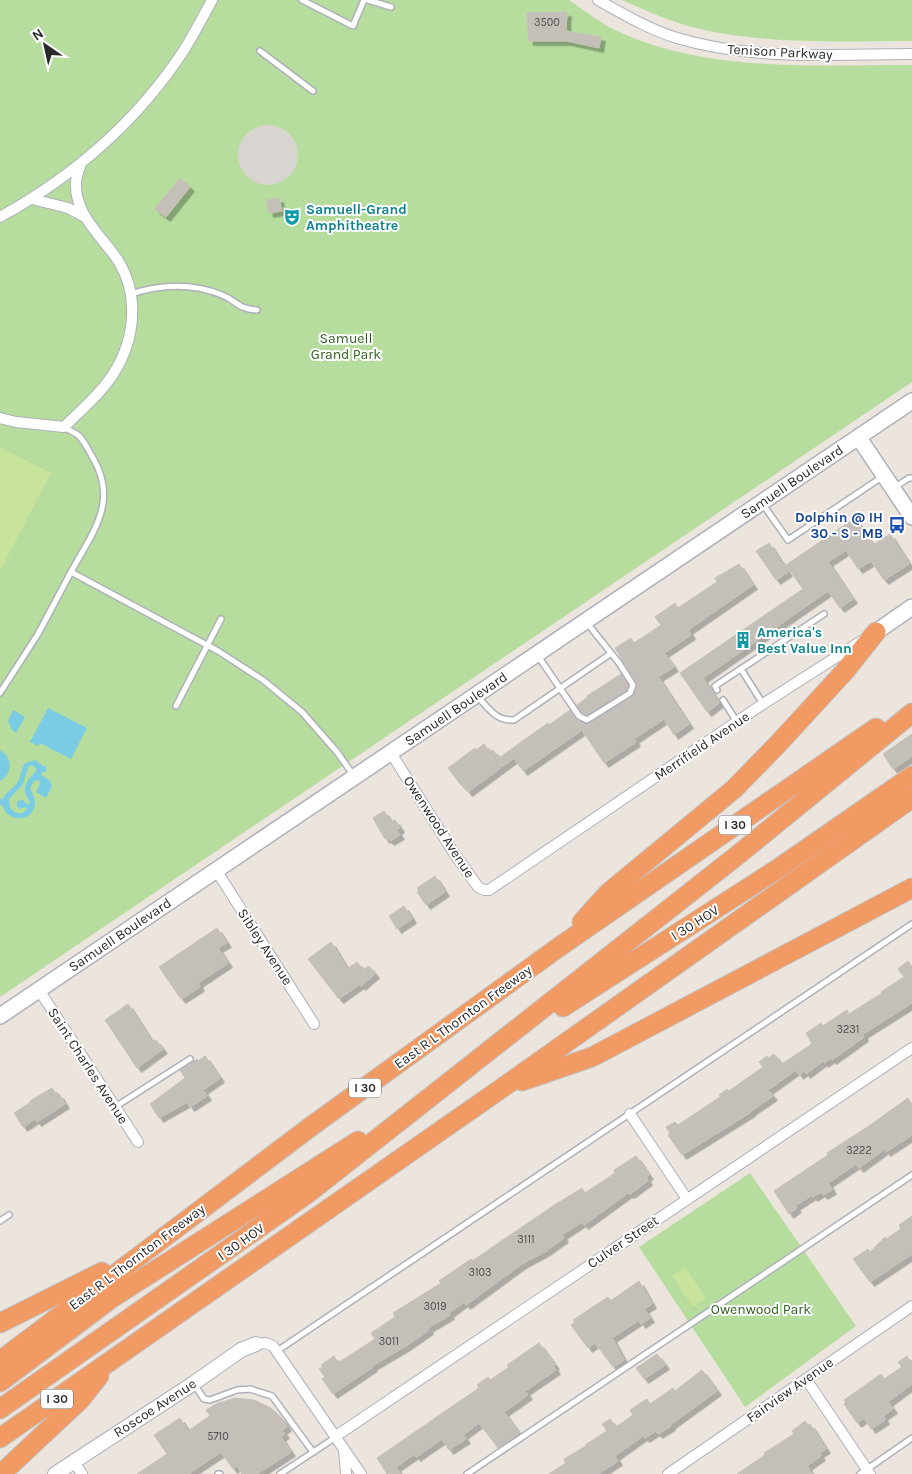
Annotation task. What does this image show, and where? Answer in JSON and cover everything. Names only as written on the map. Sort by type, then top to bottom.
[{"type":"highway","points":[[559,947],[608,893],[734,789],[840,677],[876,632]]},
{"type":"highway","name":"East R L Thornton Freeway","points":[[0,1361],[313,1125],[559,947],[912,704]]},
{"type":"highway","points":[[473,1064],[912,713]]},
{"type":"highway","name":"I 30 HOV","points":[[0,1382],[119,1293],[771,874],[912,776]]},
{"type":"highway","name":"I 30","points":[[0,1438],[502,1088],[912,798]]},
{"type":"highway","points":[[473,1064],[880,820]]},
{"type":"highway","points":[[502,1088],[592,1057],[912,888]]},
{"type":"highway","name":"I 30 HOV","points":[[0,1409],[282,1212],[473,1064]]},
{"type":"highway","points":[[0,1323],[90,1279],[171,1231]]},
{"type":"highway","points":[[1,1474],[80,1400],[113,1359]]},
{"type":"main road","name":"Samuell Boulevard","points":[[0,1016],[912,401]]},
{"type":"main road","points":[[859,438],[912,517]]},
{"type":"main road","name":"Merrifield Avenue","points":[[876,632],[912,607]]},
{"type":"street","points":[[0,217],[32,200],[81,164],[128,119],[167,74],[184,49],[212,0]]},
{"type":"street","name":"Tenison Parkway","points":[[598,0],[641,23],[676,38],[721,48],[789,55],[912,54]]},
{"type":"street","points":[[0,418],[16,422],[64,427],[109,381],[127,347],[132,326],[133,303],[128,280],[118,262],[85,217],[78,199],[76,182],[81,164]]},
{"type":"street","points":[[32,200],[68,208],[85,217]]},
{"type":"street","name":"Merrifield Avenue","points":[[493,887],[764,704],[876,632]]},
{"type":"street","name":"Owenwood Avenue","points":[[390,753],[478,887],[484,890],[493,887]]},
{"type":"street","name":"Sibley Avenue","points":[[216,870],[314,1024]]},
{"type":"street","name":"Saint Charles Avenue","points":[[39,990],[138,1142]]},
{"type":"street","name":"Culver Street","points":[[336,1436],[912,1048]]},
{"type":"street","points":[[630,1114],[687,1199]]},
{"type":"street","name":"Fairview Avenue","points":[[668,1474],[912,1306]]},
{"type":"street","points":[[256,1344],[265,1343],[274,1346],[361,1474]]},
{"type":"street","name":"Roscoe Avenue","points":[[55,1474],[241,1350],[256,1344]]},
{"type":"street","points":[[806,1379],[866,1472]]},
{"type":"street","points":[[344,1449],[346,1474]]},
{"type":"street","points":[[74,1462],[82,1474]]},
{"type":"lane","points":[[302,0],[353,26],[364,0]]},
{"type":"lane","points":[[368,0],[391,7]]},
{"type":"lane","points":[[260,51],[313,91]]},
{"type":"lane","points":[[131,294],[170,285],[179,285],[223,295],[243,308],[257,310]]},
{"type":"lane","points":[[0,693],[38,634],[97,524],[104,503],[104,487],[100,469],[78,435],[64,427]]},
{"type":"lane","points":[[762,502],[788,540],[888,482],[912,478]]},
{"type":"lane","points":[[71,572],[207,645],[263,680],[288,699],[320,732],[355,777]]},
{"type":"lane","points":[[717,690],[714,686],[824,614]]},
{"type":"lane","points":[[176,706],[221,619]]},
{"type":"lane","points":[[536,654],[579,716],[586,720],[630,693],[633,685],[619,663],[585,621]]},
{"type":"lane","points":[[476,695],[494,714],[504,721],[514,720],[610,654]]},
{"type":"lane","points":[[741,669],[764,704]]},
{"type":"lane","points":[[723,700],[737,722]]},
{"type":"lane","points":[[277,1351],[912,924]]},
{"type":"lane","points":[[115,1107],[190,1059]]},
{"type":"lane","points":[[467,1474],[912,1175]]},
{"type":"lane","points":[[0,1221],[9,1215]]},
{"type":"lane","points":[[194,1383],[204,1398],[210,1400],[237,1390],[250,1390],[272,1396],[313,1452]]},
{"type":"lane","points":[[280,1474],[336,1436]]},
{"type":"lane","points":[[866,1472],[912,1438]]},
{"type":"green space","name":"Samuell Grand Park","points":[[0,0],[569,0],[617,31],[652,45],[688,54],[762,64],[912,65],[912,382],[0,997]]},
{"type":"green space","points":[[622,0],[912,0],[912,41],[806,41],[752,38],[700,29],[660,16]]},
{"type":"green space","points":[[0,447],[51,473],[0,571]]},
{"type":"green space","name":"Owenwood Park","points":[[750,1173],[856,1326],[745,1407],[639,1247]]},
{"type":"green space","points":[[685,1267],[706,1298],[693,1307],[672,1276]]},
{"type":"shaded area","points":[[268,125],[284,130],[289,134],[293,139],[298,155],[293,171],[289,176],[284,180],[268,185],[252,180],[247,176],[243,171],[238,155],[243,139],[247,134],[252,130]]},
{"type":"water","points":[[48,708],[87,728],[71,759],[40,743],[38,746],[30,742]]},
{"type":"water","points":[[13,710],[25,717],[16,733],[12,730],[8,721]]},
{"type":"water","points":[[0,750],[7,758],[10,766],[7,774],[0,781]]},
{"type":"water","points":[[35,760],[46,766],[46,772],[42,772],[41,775],[50,781],[52,786],[46,798],[36,792],[40,784],[39,780],[34,781],[30,788],[35,801],[34,810],[25,817],[14,818],[0,805],[0,799],[3,799],[17,783],[25,763]],"holes":[[[32,765],[36,768],[36,771],[25,786],[25,793],[30,803],[28,805],[23,800],[17,801],[17,806],[20,809],[25,807],[27,809],[23,813],[16,813],[10,808],[9,799],[23,784],[28,767]]]},
{"type":"building","points":[[567,12],[566,31],[601,37],[599,48],[567,41],[529,41],[527,13]]},
{"type":"building","points":[[180,178],[190,187],[166,217],[155,209]]},
{"type":"building","points":[[279,198],[282,211],[269,213],[267,200]]},
{"type":"building","points":[[855,518],[873,545],[890,534],[909,564],[884,580],[871,561],[858,569],[846,550],[828,562],[853,599],[840,608],[828,591],[703,678],[719,703],[707,712],[680,673],[803,589],[786,565]]},
{"type":"building","points":[[769,543],[788,572],[776,580],[756,551]]},
{"type":"building","points":[[739,564],[753,585],[688,630],[691,635],[664,653],[674,667],[658,677],[689,724],[674,735],[664,719],[634,739],[636,742],[604,763],[582,730],[523,771],[514,758],[468,792],[448,768],[475,748],[476,750],[484,744],[490,752],[493,750],[499,758],[548,723],[549,725],[570,710],[577,720],[588,724],[632,697],[637,683],[615,648],[631,638],[634,643],[661,625],[655,617],[675,603],[678,608],[717,582],[715,578]]},
{"type":"building","points":[[621,674],[628,686],[626,690],[587,715],[582,713],[577,705],[587,696]]},
{"type":"building","points":[[912,734],[912,756],[893,769],[883,754]]},
{"type":"building","points":[[384,811],[391,822],[395,820],[400,828],[397,831],[400,835],[390,841],[387,838],[385,839],[373,818]]},
{"type":"building","points":[[435,876],[445,892],[426,905],[417,892],[419,891],[417,888]]},
{"type":"building","points":[[404,906],[412,919],[397,929],[389,916]]},
{"type":"building","points":[[217,928],[227,943],[218,948],[228,963],[198,983],[200,987],[181,999],[159,967]]},
{"type":"building","points":[[331,942],[347,969],[357,962],[363,970],[369,966],[375,974],[361,986],[360,984],[339,999],[308,959]]},
{"type":"building","points":[[908,961],[912,967],[912,1003],[863,1034],[864,1037],[832,1060],[831,1058],[824,1063],[823,1061],[806,1074],[804,1071],[799,1075],[796,1070],[768,1090],[773,1096],[682,1155],[668,1135],[670,1133],[666,1127],[675,1122],[678,1125],[720,1097],[719,1095],[727,1089],[729,1091],[763,1067],[759,1062],[767,1056],[768,1058],[774,1054],[782,1064],[812,1044],[806,1033],[821,1023],[823,1026],[847,1010],[849,1014],[882,993],[904,977],[898,969]]},
{"type":"building","points":[[128,1004],[152,1042],[156,1040],[163,1049],[137,1068],[105,1020]]},
{"type":"building","points":[[205,1056],[220,1078],[203,1090],[207,1096],[190,1107],[187,1102],[159,1118],[150,1104],[185,1078],[180,1070]]},
{"type":"building","points":[[52,1088],[57,1095],[59,1094],[65,1104],[37,1122],[35,1119],[23,1127],[14,1113]]},
{"type":"building","points":[[908,1098],[912,1104],[912,1135],[886,1152],[885,1149],[859,1168],[856,1164],[828,1183],[832,1190],[823,1195],[821,1192],[813,1197],[812,1195],[795,1206],[797,1208],[789,1214],[774,1191]]},
{"type":"building","points":[[636,1156],[649,1175],[646,1177],[648,1181],[584,1225],[582,1222],[562,1235],[564,1238],[546,1251],[522,1264],[466,1305],[464,1302],[449,1313],[450,1315],[428,1328],[429,1330],[372,1366],[333,1394],[322,1379],[325,1377],[319,1369],[323,1367],[321,1365],[334,1356],[338,1363],[375,1339],[371,1333],[395,1317],[393,1313],[441,1283],[439,1281],[553,1206],[582,1188],[585,1193],[615,1173],[614,1170]]},
{"type":"building","points":[[912,1216],[912,1254],[870,1282],[853,1259],[868,1249],[870,1252],[885,1237],[886,1239],[901,1229],[899,1225]]},
{"type":"building","points":[[639,1281],[652,1304],[644,1309],[650,1318],[641,1324],[639,1320],[612,1338],[624,1360],[613,1367],[595,1343],[588,1348],[571,1325],[575,1323],[573,1320],[608,1297],[612,1300]]},
{"type":"building","points":[[539,1343],[555,1365],[553,1366],[556,1370],[525,1391],[528,1395],[504,1412],[519,1433],[498,1448],[479,1423],[463,1435],[466,1439],[449,1450],[442,1439],[416,1457],[415,1454],[396,1467],[400,1474],[387,1474],[377,1458],[479,1388],[477,1385],[488,1377],[490,1380],[509,1367],[507,1365]]},
{"type":"building","points":[[657,1354],[665,1365],[644,1379],[636,1368]]},
{"type":"building","points":[[907,1356],[910,1361],[912,1360],[912,1384],[888,1402],[893,1409],[883,1416],[885,1420],[871,1429],[864,1418],[857,1423],[844,1404],[846,1402],[844,1400],[881,1374],[884,1379],[902,1367],[898,1362]]},
{"type":"building","points":[[702,1370],[717,1391],[671,1426],[658,1434],[656,1431],[645,1438],[643,1436],[615,1456],[618,1461],[598,1474],[549,1474],[566,1463],[564,1459],[607,1431],[602,1424],[610,1419],[616,1427],[633,1415],[630,1410],[647,1399],[650,1404],[673,1388],[675,1391]]},
{"type":"building","points":[[236,1398],[254,1400],[271,1408],[287,1427],[282,1430],[285,1434],[281,1437],[291,1452],[257,1474],[242,1474],[237,1466],[233,1469],[221,1452],[188,1474],[137,1474],[167,1454],[154,1435],[180,1418],[188,1431],[210,1416],[206,1410],[218,1403]]},
{"type":"building","points":[[805,1421],[808,1425],[810,1424],[826,1449],[819,1453],[821,1456],[807,1466],[812,1474],[737,1474],[765,1455],[764,1453],[794,1434],[792,1431]]},
{"type":"place","name":"Samuell-Grand Amphitheatre","points":[[292,217]]},
{"type":"place","name":"Dolphin @ IH 30 - S - MB","points":[[897,525]]},
{"type":"place","name":"America's Best Value Inn","points":[[743,640]]}]
